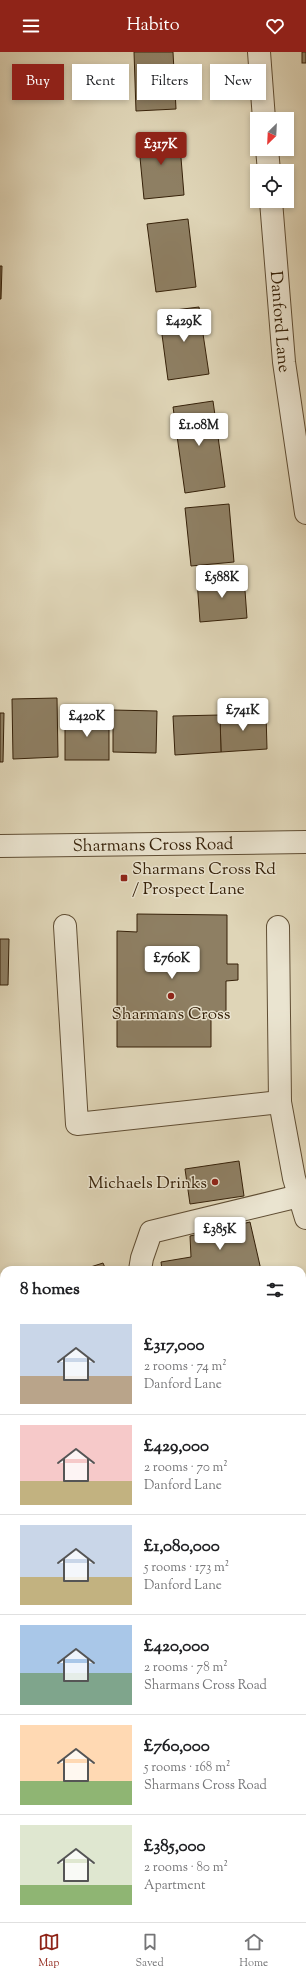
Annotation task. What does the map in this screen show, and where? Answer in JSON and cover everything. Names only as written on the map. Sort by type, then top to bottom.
[{"type":"street","points":[[259,52],[263,112]]},
{"type":"street","name":"Danford Lane","points":[[272,208],[284,362],[306,514]]},
{"type":"street","name":"Sharmans Cross Road","points":[[0,846],[306,842]]},
{"type":"street","points":[[65,926],[77,1124],[280,1102]]},
{"type":"street","points":[[278,927],[280,1102],[294,1178],[306,1218]]},
{"type":"street","points":[[141,1266],[151,1232],[300,1196]]},
{"type":"street","points":[[306,1222],[306,1234]]},
{"type":"building","points":[[134,52],[173,52],[174,64],[137,64],[137,100],[176,100],[176,109],[136,111]]},
{"type":"building","points":[[302,52],[306,52],[306,63],[302,63]]},
{"type":"building","points":[[179,133],[184,195],[144,199],[138,137]]},
{"type":"building","points":[[188,219],[196,287],[156,292],[147,224]]},
{"type":"building","points":[[0,266],[2,266],[1,299],[0,299]]},
{"type":"building","points":[[199,307],[209,374],[168,380],[159,312]]},
{"type":"building","points":[[213,401],[225,487],[185,493],[173,407]]},
{"type":"building","points":[[229,504],[234,562],[191,566],[185,508]]},
{"type":"building","points":[[244,577],[247,618],[200,622],[197,580]]},
{"type":"building","points":[[57,698],[58,757],[13,759],[12,699]]},
{"type":"building","points":[[113,710],[157,711],[156,753],[113,752]]},
{"type":"building","points":[[0,713],[4,713],[3,762],[0,762]]},
{"type":"building","points":[[266,713],[267,749],[221,752],[220,715]]},
{"type":"building","points":[[65,715],[109,715],[109,760],[65,760]]},
{"type":"building","points":[[220,715],[221,752],[175,755],[173,716]]},
{"type":"building","name":"Sharmans Cross","points":[[137,914],[227,915],[227,964],[238,964],[238,980],[226,981],[226,1012],[211,1012],[211,1047],[117,1047],[117,931],[137,932]]},
{"type":"building","points":[[0,939],[9,939],[8,985],[0,985]]},
{"type":"building","name":"Michaels Drinks","points":[[239,1161],[244,1196],[190,1204],[185,1169]]},
{"type":"building","points":[[250,1222],[260,1266],[162,1266],[161,1262],[191,1257],[190,1236]]},
{"type":"building","points":[[103,1263],[104,1266],[94,1266]]},
{"type":"place","name":"Sharmans Cross Rd / Prospect Lane","points":[[124,878]]},
{"type":"place","name":"Sharmans Cross","points":[[171,996]]},
{"type":"place","name":"Michaels Drinks","points":[[215,1182]]}]
